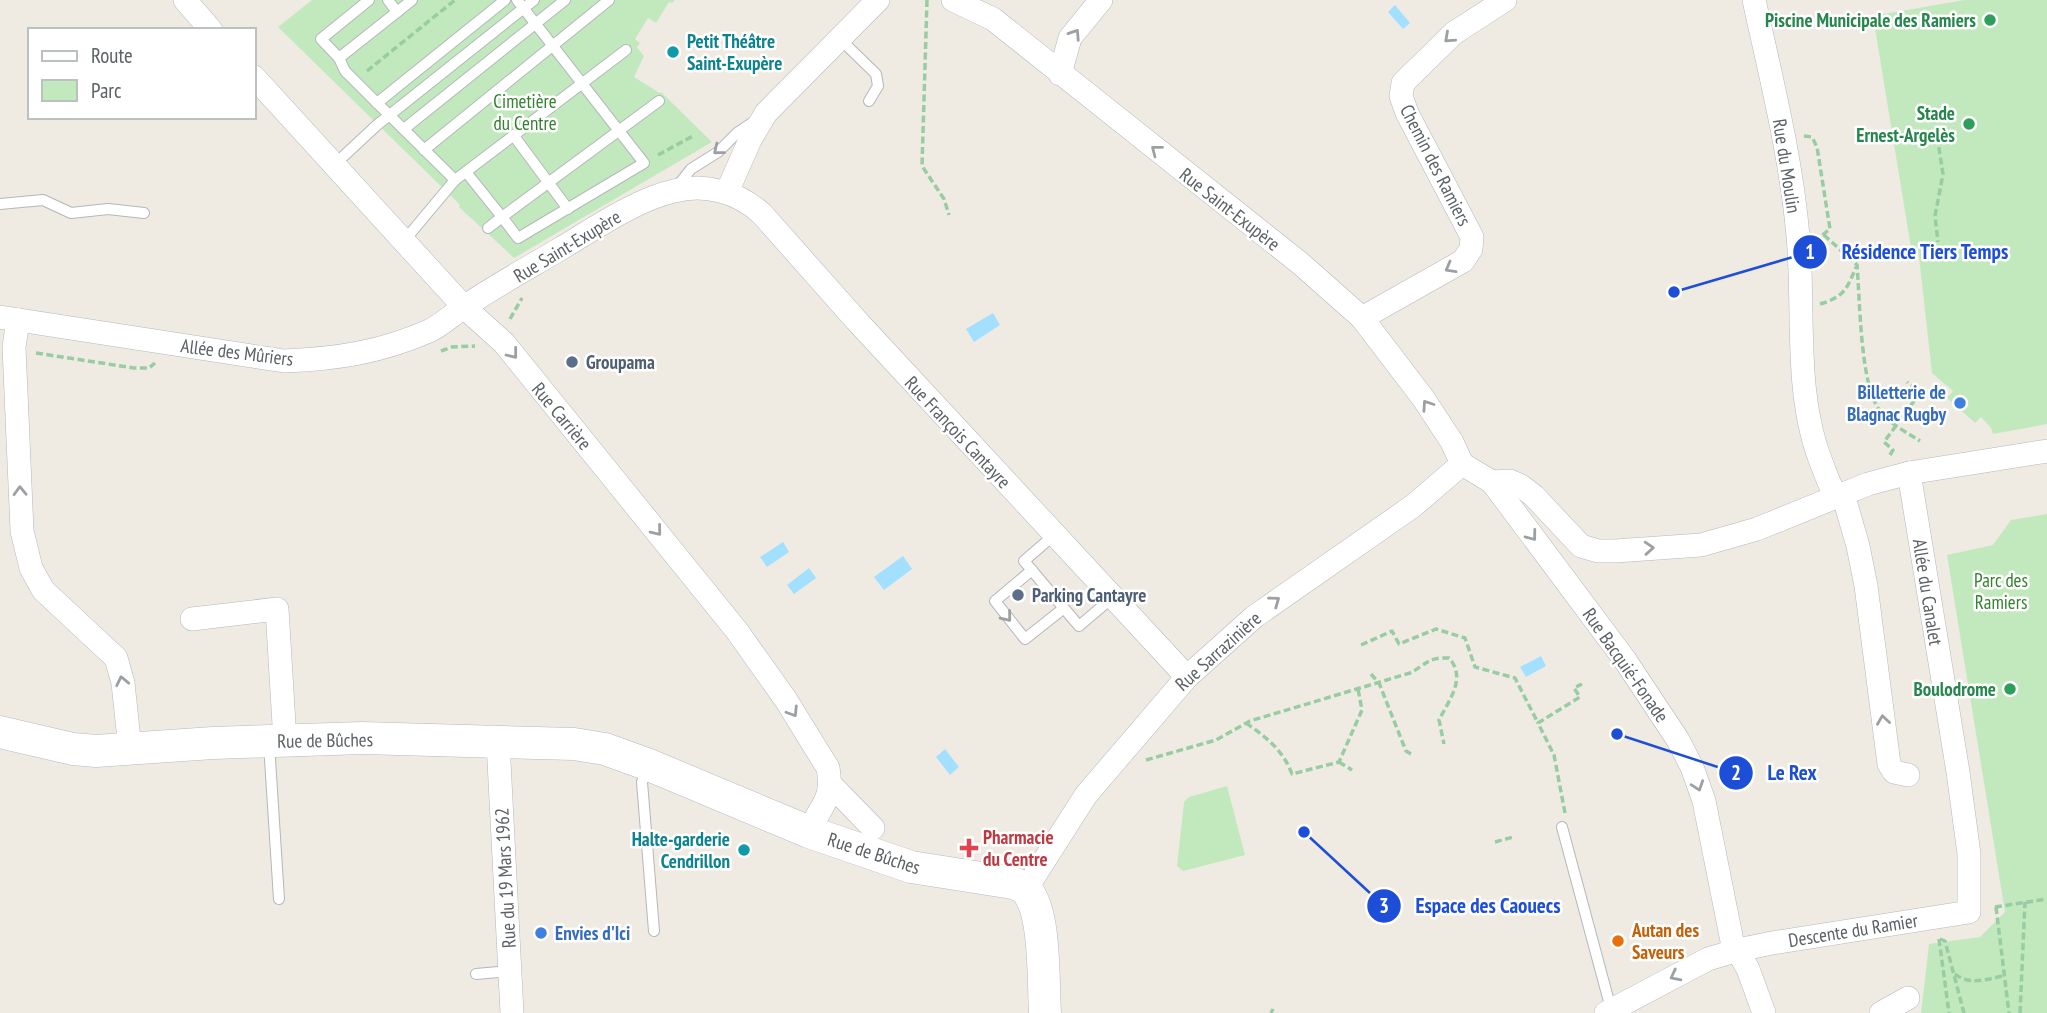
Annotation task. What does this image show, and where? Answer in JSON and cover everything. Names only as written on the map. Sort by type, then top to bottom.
[{"type":"main road","name":"Rue de Bûches","points":[[0,732],[73,749],[96,751],[362,738],[575,744],[605,750],[649,765],[809,832],[911,867],[1013,883],[1026,889]]},
{"type":"main road","points":[[1026,889],[1035,905],[1040,924],[1045,1013]]},
{"type":"street","points":[[185,0],[209,28]]},
{"type":"street","name":"Rue Saint-Exupère","points":[[464,307],[633,207],[673,191],[701,188],[727,192],[750,140],[766,113],[878,0]]},
{"type":"street","name":"Rue Saint-Exupère","points":[[953,0],[993,19],[1301,264],[1362,318],[1423,398],[1452,442],[1462,464]]},
{"type":"street","points":[[979,0],[993,19]]},
{"type":"street","points":[[1060,74],[1070,38],[1101,0]]},
{"type":"street","name":"Chemin des Ramiers","points":[[1362,318],[1463,261],[1471,249],[1472,237],[1407,113],[1401,96],[1403,83],[1454,33],[1505,0]]},
{"type":"street","name":"Rue du Moulin","points":[[1754,0],[1784,137],[1798,235],[1809,422],[1832,491],[1840,495],[1858,546],[1866,586],[1889,764],[1894,772],[1909,775]]},
{"type":"street","name":"Rue Carrière","points":[[256,79],[464,307],[504,344],[737,631],[786,700],[828,768],[831,785],[873,828]]},
{"type":"street","name":"Rue François Cantayre","points":[[727,192],[748,202],[762,214],[856,320],[1186,677]]},
{"type":"street","name":"Allée des Mûriers","points":[[9,319],[285,361],[326,360],[370,352],[432,330],[464,307]]},
{"type":"street","points":[[9,319],[15,347],[22,531],[31,568],[43,590],[116,658],[123,683],[130,749]]},
{"type":"street","points":[[1462,464],[1492,482],[1510,481],[1521,486],[1534,496],[1581,546],[1598,551],[1615,551],[1702,544],[1757,529],[1868,484],[1909,473],[2047,451]]},
{"type":"street","name":"Rue Sarrazinière","points":[[1026,889],[1086,795],[1186,677],[1254,617],[1413,506],[1462,464]]},
{"type":"street","name":"Allée du Canalet","points":[[1909,473],[1958,772],[1969,853],[1969,912]]},
{"type":"street","name":"Rue Bacquié-Fonade","points":[[1492,482],[1625,660],[1678,740],[1692,767],[1704,802],[1732,941],[1748,969],[1765,1013]]},
{"type":"street","points":[[192,619],[276,610],[277,741]]},
{"type":"street","name":"Rue du 19 Mars 1962","points":[[498,742],[512,1013]]},
{"type":"street","points":[[809,832],[823,809],[831,785]]},
{"type":"street","name":"Descente du Ramier","points":[[1608,1011],[1708,959],[1738,950],[1772,943],[1938,928],[1969,912]]},
{"type":"street","points":[[1881,1013],[1908,998]]},
{"type":"lane","points":[[369,0],[321,39],[339,58],[345,71],[455,180]]},
{"type":"lane","points":[[387,0],[397,12]]},
{"type":"lane","points":[[339,58],[412,0]]},
{"type":"lane","points":[[377,103],[505,0]]},
{"type":"lane","points":[[334,165],[521,4],[534,0]]},
{"type":"lane","points":[[404,129],[565,0]]},
{"type":"lane","points":[[424,150],[609,0]]},
{"type":"lane","points":[[507,246],[644,163],[521,4]]},
{"type":"lane","points":[[840,39],[876,74],[878,86],[869,101]]},
{"type":"lane","points":[[404,242],[455,180],[626,50]]},
{"type":"lane","points":[[488,228],[659,101]]},
{"type":"lane","name":"Rue Saint-Exupère","points":[[673,191],[691,169],[718,152],[737,133],[766,113]]},
{"type":"lane","points":[[514,136],[568,209]]},
{"type":"lane","points":[[467,172],[518,238]]},
{"type":"lane","points":[[0,204],[43,200],[71,213],[108,209],[144,212]]},
{"type":"lane","points":[[1054,535],[1024,561],[1079,626],[1112,598]]},
{"type":"lane","points":[[1032,570],[995,601],[1025,639],[1064,608]]},
{"type":"lane","points":[[277,741],[279,899]]},
{"type":"lane","points":[[649,765],[642,782],[654,931]]},
{"type":"lane","points":[[1562,827],[1608,1011]]},
{"type":"lane","points":[[476,974],[510,971]]},
{"type":"path","points":[[355,81],[456,0]]},
{"type":"path","points":[[927,0],[922,166],[940,191],[948,215]]},
{"type":"path","points":[[1934,116],[1943,174],[1935,216],[1938,242]]},
{"type":"path","points":[[644,163],[693,136]]},
{"type":"path","points":[[1784,137],[1812,137],[1818,147],[1830,229],[1814,241]]},
{"type":"path","points":[[1824,235],[1857,265],[1868,385],[1878,408],[1896,426],[1920,441]]},
{"type":"path","points":[[1817,292],[1818,305],[1836,299],[1847,289],[1857,265]]},
{"type":"path","points":[[495,335],[506,327],[518,302],[525,295]]},
{"type":"path","points":[[1884,463],[1893,450],[1884,442],[1920,393],[1907,382]]},
{"type":"path","points":[[1361,645],[1392,631],[1399,644],[1436,629],[1465,638],[1475,667],[1515,678],[1554,755],[1567,820],[1562,827]]},
{"type":"path","points":[[1123,750],[1143,761],[1216,740],[1246,723],[1410,673],[1427,660],[1437,657],[1449,658],[1455,664],[1458,674],[1456,687],[1438,720],[1444,744]]},
{"type":"path","points":[[1371,674],[1380,683],[1406,751],[1411,754]]},
{"type":"path","points":[[1538,723],[1580,697],[1574,688],[1582,684]]},
{"type":"path","points":[[1339,762],[1362,710],[1358,689]]},
{"type":"path","points":[[1246,723],[1267,738],[1286,758],[1292,774],[1339,762],[1352,771]]},
{"type":"path","points":[[1495,842],[1513,837]]},
{"type":"path","points":[[1969,912],[2047,899]]},
{"type":"path","points":[[2020,1013],[2025,902]]},
{"type":"path","points":[[1996,907],[2009,1013]]},
{"type":"path","points":[[1938,928],[1945,941],[1964,1013]]},
{"type":"path","points":[[1938,928],[1949,1013]]},
{"type":"path","points":[[1953,973],[1963,981],[2004,976]]},
{"type":"green space","name":"Cimetière du Centre","points":[[312,0],[675,0],[669,2],[656,23],[648,18],[635,39],[640,43],[637,47],[644,56],[634,77],[661,92],[712,142],[514,258],[278,27]]},
{"type":"green space","name":"Stade Ernest-Argelès","points":[[1964,0],[2047,0],[2047,424],[1993,434],[1981,417],[1975,423],[1947,398],[1953,391],[1932,373],[1918,248],[1911,248],[1873,16]]},
{"type":"green space","name":"Parc des Ramiers","points":[[2047,514],[2047,1013],[1921,1013],[1929,944],[1980,937],[2005,912],[1947,555],[1993,545],[2011,520]]},
{"type":"green space","points":[[1227,786],[1245,855],[1183,871],[1177,866],[1184,802],[1189,797]]},
{"type":"water","points":[[1395,5],[1410,23],[1403,29],[1388,12]]},
{"type":"water","points":[[993,313],[1000,325],[974,342],[966,329]]},
{"type":"water","points":[[783,542],[789,552],[767,567],[760,557]]},
{"type":"water","points":[[903,556],[912,569],[884,590],[874,577]]},
{"type":"water","points":[[809,568],[816,578],[794,594],[787,585]]},
{"type":"water","points":[[1541,656],[1546,666],[1526,677],[1520,667]]},
{"type":"water","points":[[945,749],[959,767],[950,775],[936,757]]},
{"type":"place","name":"Piscine Municipale des Ramiers","points":[[1990,20]]},
{"type":"place","name":"Petit Théâtre Saint-Exupère","points":[[673,52]]},
{"type":"place","name":"Stade Ernest-Argelès","points":[[1969,124]]},
{"type":"place","name":"Résidence Tiers Temps","points":[[1674,292]]},
{"type":"place","name":"Groupama","points":[[572,362]]},
{"type":"place","name":"Billetterie de Blagnac Rugby","points":[[1960,403]]},
{"type":"place","name":"Parking Cantayre","points":[[1018,595]]},
{"type":"place","name":"Boulodrome","points":[[2010,689]]},
{"type":"place","name":"Le Rex","points":[[1617,734]]},
{"type":"place","name":"Espace des Caouecs","points":[[1304,832]]},
{"type":"place","name":"Pharmacie du Centre","points":[[969,848]]},
{"type":"place","name":"Halte-garderie Cendrillon","points":[[744,850]]},
{"type":"place","name":"Envies d'Ici","points":[[541,933]]},
{"type":"place","name":"Autan des Saveurs","points":[[1618,941]]}]
